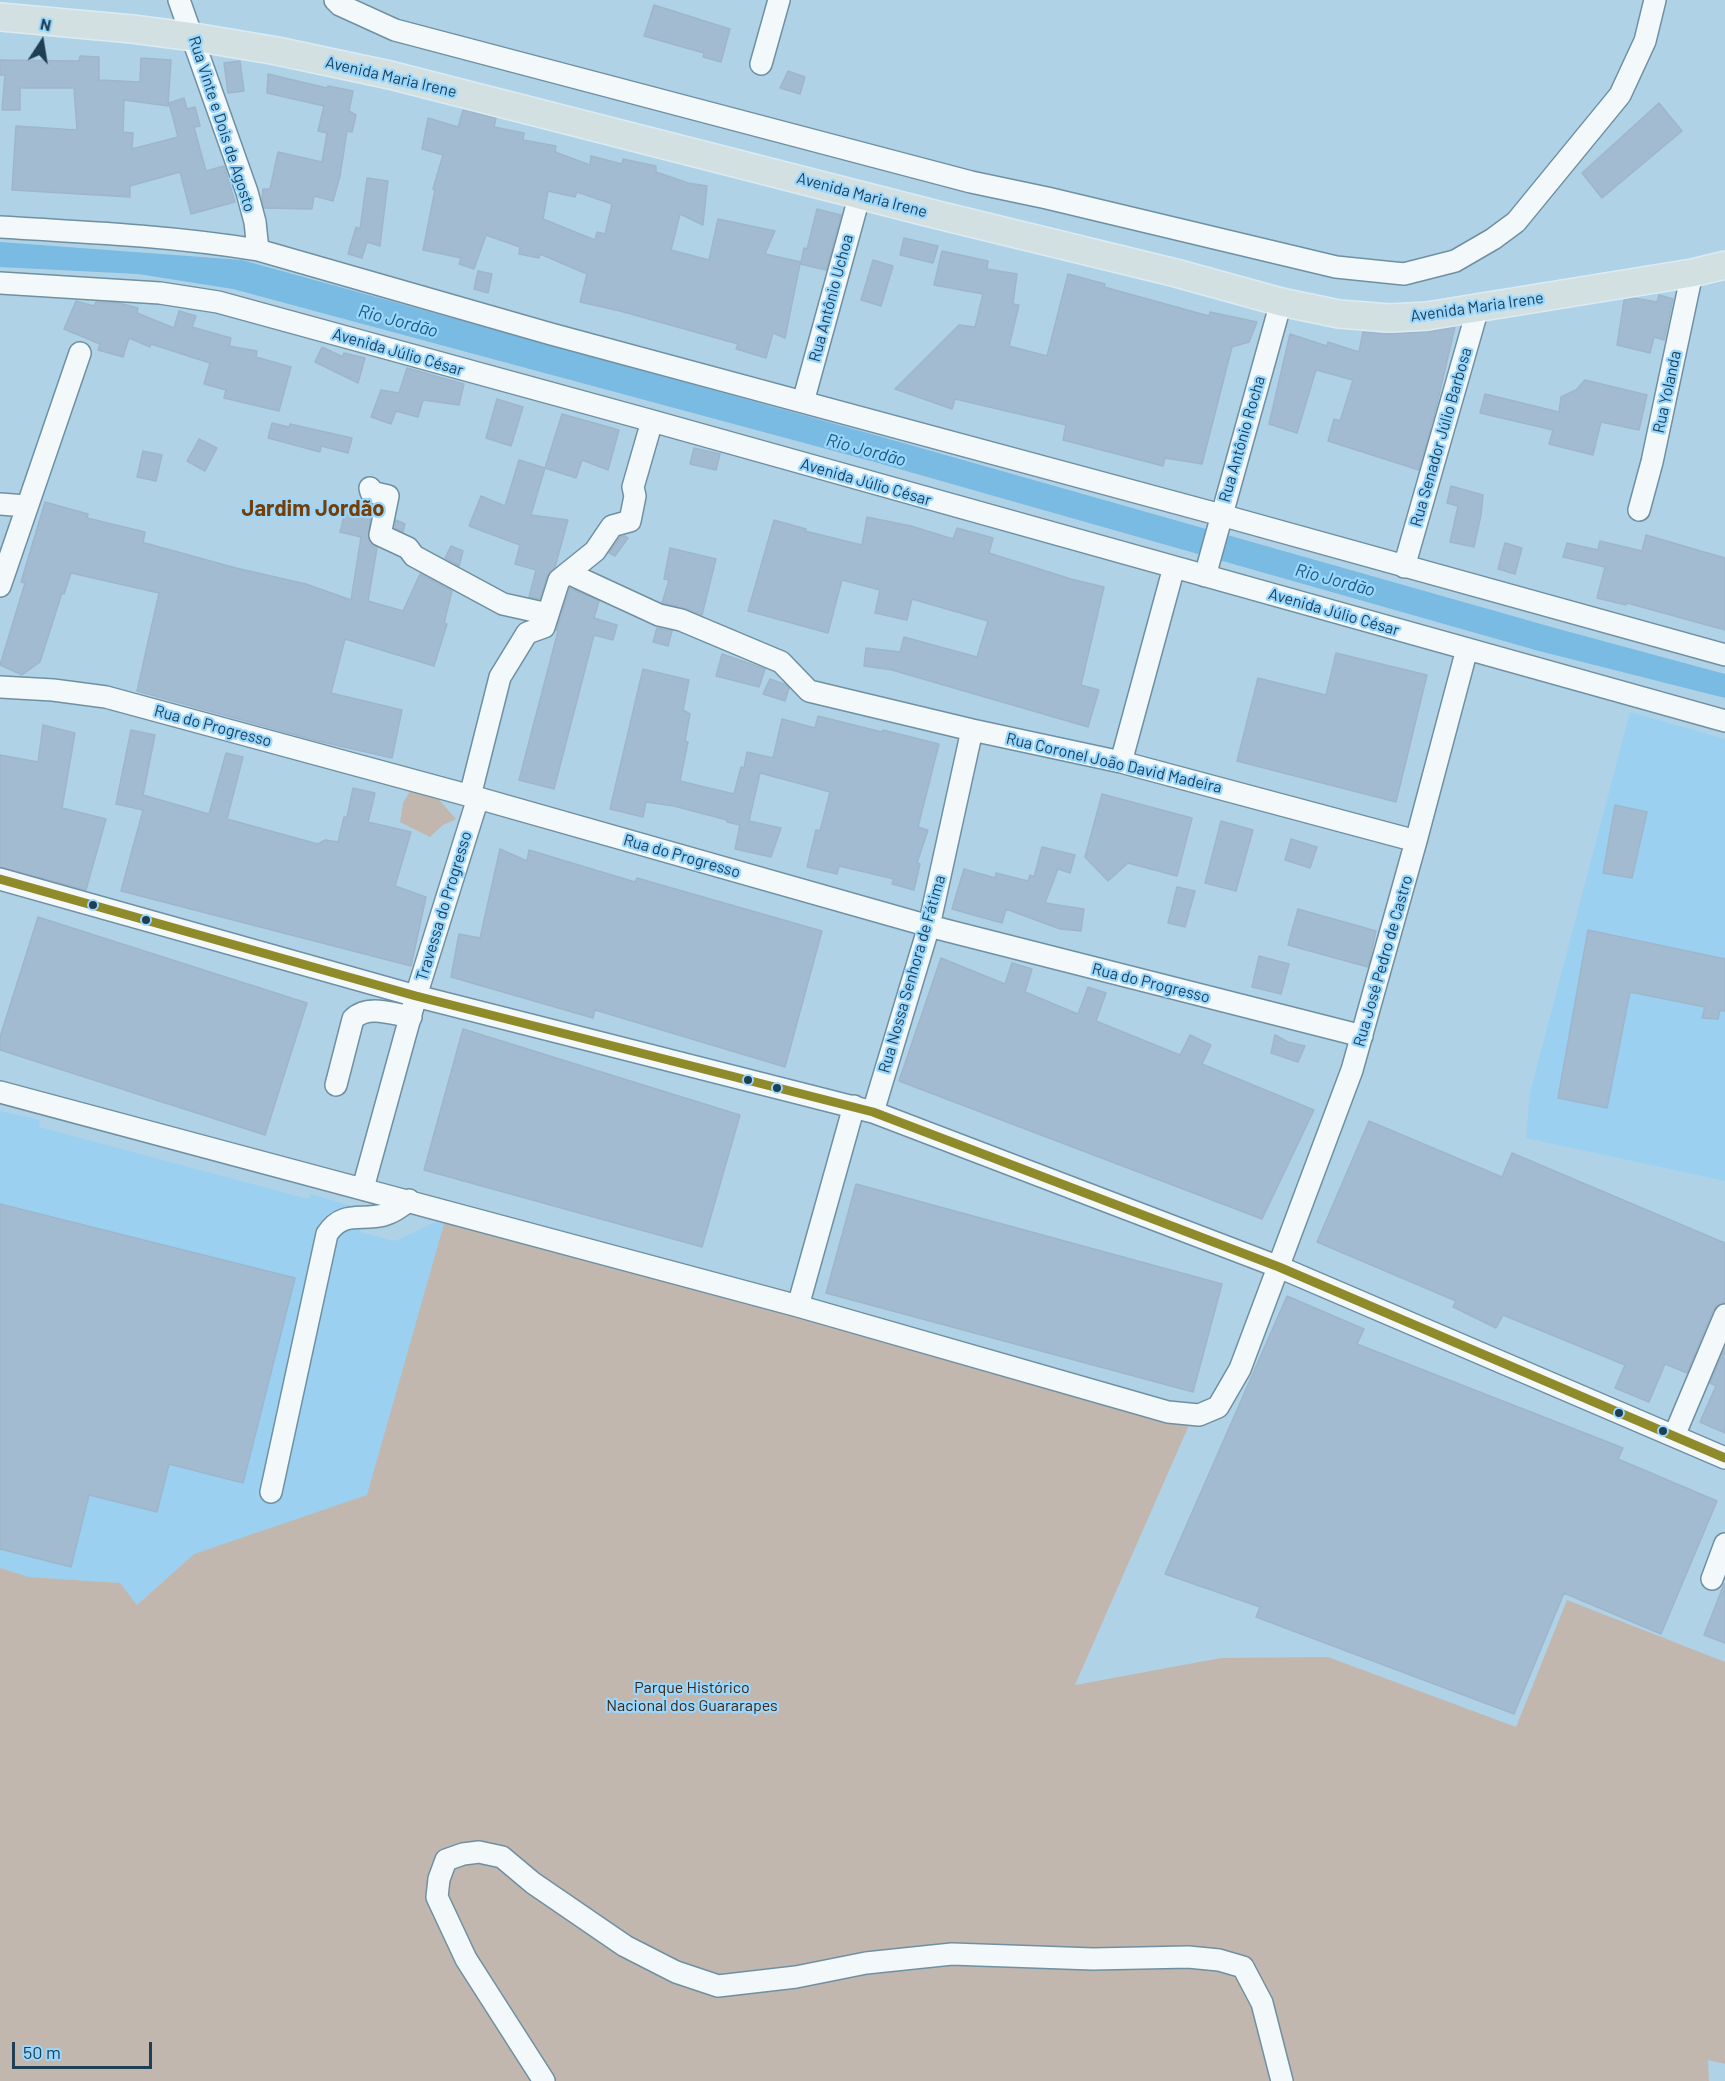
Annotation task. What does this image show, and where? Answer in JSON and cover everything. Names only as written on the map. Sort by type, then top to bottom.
[{"type":"main road","name":"Avenida Maria Irene","points":[[0,17],[194,37],[277,51],[390,75],[1176,273],[1281,302],[1339,314],[1390,318],[1426,316],[1692,273],[1725,265]]},
{"type":"street","name":"Rua Vinte e Dois de Agosto","points":[[179,0],[247,192],[255,222],[258,250]]},
{"type":"street","points":[[335,0],[340,5],[395,30],[971,182],[1336,267],[1404,274],[1455,261],[1493,239],[1516,222],[1620,95],[1645,41],[1655,0]]},
{"type":"street","points":[[761,64],[780,0]]},
{"type":"street","name":"Rua Antônio Uchoa","points":[[803,402],[860,194]]},
{"type":"street","points":[[0,228],[125,234],[215,243],[258,250],[551,334],[1220,519],[1725,655]]},
{"type":"street","name":"Rua Yolanda","points":[[1639,510],[1652,462],[1692,273]]},
{"type":"street","name":"Avenida Júlio César","points":[[0,284],[160,293],[218,302],[1174,567],[1205,573],[1467,650],[1725,721]]},
{"type":"street","name":"Rua Antônio Rocha","points":[[1205,573],[1281,302]]},
{"type":"street","name":"Rua Senador Júlio Barbosa","points":[[1404,567],[1478,308]]},
{"type":"street","points":[[0,586],[80,353]]},
{"type":"street","points":[[370,488],[371,492],[388,496],[380,535],[408,548],[414,555],[503,604],[548,614],[559,580],[595,551],[612,526],[630,521],[635,496],[633,487],[652,421]]},
{"type":"street","points":[[0,504],[26,506]]},
{"type":"street","points":[[1121,762],[1174,567]]},
{"type":"street","name":"Rua Coronel João David Madeira","points":[[568,573],[659,615],[681,620],[781,662],[809,691],[972,730],[1121,762],[1416,841]]},
{"type":"street","name":"Travessa do Progresso","points":[[363,1188],[474,797],[500,677],[527,633],[544,627],[548,614]]},
{"type":"street","name":"Rua José Pedro de Castro","points":[[0,1092],[798,1306],[1168,1412],[1199,1415],[1218,1407],[1240,1369],[1352,1070],[1467,650]]},
{"type":"street","name":"Rua do Progresso","points":[[0,687],[53,690],[106,697],[474,797],[928,926],[1362,1036]]},
{"type":"street","name":"Rua Nossa Senhora de Fátima","points":[[798,1306],[928,926],[972,730]]},
{"type":"street","points":[[0,879],[416,996],[864,1109],[1279,1268],[1725,1458]]},
{"type":"street","points":[[336,1085],[353,1019],[358,1014],[374,1011],[411,1017]]},
{"type":"street","points":[[271,1492],[327,1234],[342,1218],[386,1214],[397,1210],[409,1200]]},
{"type":"street","points":[[1674,1437],[1717,1357],[1725,1315]]},
{"type":"street","points":[[1712,1579],[1725,1544]]},
{"type":"street","points":[[543,2081],[466,1959],[437,1897],[439,1879],[446,1860],[463,1854],[479,1852],[502,1857],[533,1883],[625,1946],[676,1972],[718,1986],[796,1977],[866,1963],[952,1954],[1093,1959],[1188,1957],[1227,1962],[1243,1967],[1262,2003],[1282,2081]]},
{"type":"shaded area","points":[[1630,712],[1725,739],[1725,1181],[1526,1138],[1530,1093]]},
{"type":"shaded area","points":[[0,1111],[40,1120],[39,1127],[308,1199],[311,1194],[365,1210],[360,1232],[395,1241],[446,1217],[375,1511],[194,1554],[137,1605],[120,1583],[29,1577],[0,1568]]},
{"type":"green space","points":[[412,788],[432,792],[456,819],[443,825],[430,837],[400,822],[403,803]]},
{"type":"green space","name":"Parque Histórico Nacional dos Guararapes","points":[[446,1217],[1193,1416],[1075,1685],[1221,1658],[1328,1657],[1516,1727],[1567,1600],[1725,1662],[1725,2064],[1708,2060],[1709,2081],[0,2081],[0,1568],[29,1577],[120,1583],[137,1605],[194,1554],[367,1495]]},
{"type":"water","name":"Rio Jordão","points":[[0,242],[242,260],[1725,674],[1725,698],[1539,651],[871,461],[233,289],[138,274],[0,267]]},
{"type":"building","points":[[654,5],[730,29],[721,62],[703,57],[704,53],[644,36]]},
{"type":"building","points":[[80,56],[99,57],[99,80],[140,82],[141,58],[171,60],[168,106],[124,100],[123,132],[133,133],[132,149],[178,137],[169,103],[184,98],[187,109],[195,107],[200,126],[194,127],[206,171],[224,166],[235,202],[191,214],[180,172],[130,186],[130,197],[12,190],[16,126],[77,130],[74,88],[20,88],[20,110],[2,110],[5,75],[0,75],[0,60],[79,61]]},
{"type":"building","points":[[240,61],[244,91],[228,93],[224,63]]},
{"type":"building","points":[[788,71],[805,77],[800,94],[780,88]]},
{"type":"building","points":[[268,74],[327,88],[328,86],[353,91],[349,111],[356,115],[352,132],[347,131],[340,176],[333,201],[314,196],[312,209],[264,208],[263,189],[270,189],[278,152],[322,162],[327,133],[318,131],[324,106],[267,93]]},
{"type":"building","points":[[1659,103],[1682,131],[1602,198],[1582,173]]},
{"type":"building","points":[[463,110],[496,118],[494,127],[524,133],[523,140],[556,146],[555,152],[590,165],[591,156],[622,164],[623,159],[656,166],[656,172],[688,183],[707,186],[703,225],[680,214],[671,250],[709,260],[718,219],[775,231],[765,254],[801,262],[804,248],[807,249],[817,209],[841,215],[826,270],[800,264],[785,338],[773,333],[766,358],[736,349],[738,344],[580,302],[587,274],[540,254],[539,258],[519,254],[520,247],[486,235],[474,269],[459,264],[461,258],[423,250],[435,190],[433,189],[443,155],[422,149],[428,118],[458,127]],"holes":[[[548,191],[575,197],[577,192],[612,204],[605,234],[597,232],[595,240],[543,219]]]},
{"type":"building","points":[[367,178],[388,181],[380,246],[367,242],[362,258],[348,254],[356,227],[360,229]]},
{"type":"building","points":[[904,238],[938,246],[933,263],[900,255]]},
{"type":"building","points":[[942,251],[988,261],[987,269],[1017,274],[1013,304],[1019,305],[1009,346],[1047,356],[1068,274],[1105,284],[1104,287],[1209,316],[1210,312],[1257,322],[1249,342],[1232,347],[1202,464],[1165,458],[1163,466],[1063,440],[1066,425],[955,399],[952,409],[895,389],[959,325],[975,327],[983,294],[934,285]]},
{"type":"building","points":[[873,260],[893,266],[881,306],[861,300]]},
{"type":"building","points":[[478,271],[492,274],[488,293],[474,289]]},
{"type":"building","points":[[1659,295],[1673,299],[1664,340],[1654,337],[1650,353],[1617,345],[1624,300],[1634,298],[1657,302]]},
{"type":"building","points":[[76,301],[94,306],[96,302],[119,303],[138,308],[137,313],[174,328],[179,311],[196,316],[192,327],[231,338],[229,346],[257,351],[256,357],[291,367],[279,411],[224,398],[226,390],[204,384],[210,363],[151,344],[150,347],[129,338],[123,357],[98,350],[100,344],[64,329]]},
{"type":"building","points":[[1455,327],[1419,470],[1328,441],[1334,419],[1340,421],[1353,380],[1316,370],[1297,433],[1269,424],[1290,334],[1327,346],[1328,342],[1359,352],[1363,332],[1384,334],[1428,332]]},
{"type":"building","points":[[322,347],[343,357],[344,353],[365,358],[358,383],[315,362]]},
{"type":"building","points":[[407,368],[464,384],[459,405],[423,400],[418,417],[396,411],[391,424],[371,417],[381,390],[399,393]]},
{"type":"building","points":[[1585,380],[1647,395],[1639,430],[1601,422],[1593,455],[1549,444],[1553,430],[1480,413],[1485,394],[1559,412],[1561,397],[1576,390]]},
{"type":"building","points":[[497,399],[523,407],[511,446],[486,438]]},
{"type":"building","points":[[562,414],[619,430],[608,470],[582,460],[576,478],[545,468]]},
{"type":"building","points":[[272,423],[289,427],[290,424],[352,438],[348,453],[321,446],[320,452],[268,438]]},
{"type":"building","points":[[199,439],[217,448],[205,471],[187,461]]},
{"type":"building","points":[[694,448],[720,454],[716,470],[690,464]]},
{"type":"building","points":[[143,451],[162,455],[156,481],[137,477]]},
{"type":"building","points":[[519,460],[545,468],[531,515],[568,520],[555,567],[547,576],[540,599],[529,597],[536,570],[515,564],[520,545],[469,526],[481,496],[505,506]]},
{"type":"building","points":[[1451,486],[1483,495],[1474,547],[1450,542],[1458,506],[1447,503]]},
{"type":"building","points":[[45,502],[88,514],[87,518],[145,532],[143,543],[306,584],[351,600],[361,537],[340,532],[346,508],[371,514],[368,538],[377,548],[368,601],[403,611],[420,574],[452,591],[444,623],[447,624],[434,666],[345,639],[331,693],[402,710],[392,758],[318,741],[137,691],[159,593],[71,573],[64,594],[62,593],[40,662],[22,675],[0,665],[25,583],[21,582]]},
{"type":"building","points":[[867,517],[911,526],[953,539],[957,528],[993,538],[989,553],[1104,587],[1081,685],[1099,690],[1088,727],[892,670],[864,666],[866,648],[900,652],[904,637],[977,657],[988,621],[912,599],[907,620],[875,613],[880,590],[842,580],[828,633],[748,611],[774,520],[806,529],[805,531],[862,545]]},
{"type":"building","points":[[396,520],[405,524],[403,532],[395,528]]},
{"type":"building","points":[[1646,535],[1725,558],[1725,630],[1627,603],[1626,605],[1597,598],[1605,567],[1563,557],[1567,543],[1598,550],[1600,541],[1642,551]]},
{"type":"building","points":[[620,537],[628,538],[615,556],[609,553]]},
{"type":"building","points":[[1505,543],[1522,548],[1515,574],[1498,569]]},
{"type":"building","points":[[451,546],[463,551],[459,566],[445,558]]},
{"type":"building","points":[[670,548],[716,559],[702,615],[662,603],[669,580],[664,579]]},
{"type":"building","points":[[570,588],[599,601],[594,618],[617,625],[613,640],[594,635],[554,789],[519,780],[558,631],[556,630]]},
{"type":"building","points":[[657,628],[672,631],[668,646],[653,642]]},
{"type":"building","points":[[1336,653],[1427,675],[1396,802],[1237,761],[1258,678],[1326,695]]},
{"type":"building","points":[[722,654],[765,669],[759,687],[716,676]]},
{"type":"building","points":[[643,669],[689,680],[683,710],[690,714],[685,741],[688,742],[680,781],[734,794],[741,767],[744,768],[747,752],[773,758],[782,719],[815,728],[818,716],[939,744],[918,827],[928,830],[917,863],[920,864],[914,890],[892,884],[894,879],[839,866],[837,874],[807,867],[816,830],[820,831],[830,792],[760,773],[749,821],[781,828],[771,857],[735,849],[740,825],[727,822],[727,820],[674,806],[646,802],[643,817],[610,809]]},
{"type":"building","points":[[770,679],[789,688],[785,701],[763,694]]},
{"type":"building","points":[[43,725],[75,733],[62,808],[106,819],[86,890],[0,867],[0,755],[38,762]]},
{"type":"building","points":[[131,730],[155,735],[143,795],[209,814],[226,753],[243,757],[227,819],[318,844],[325,840],[338,842],[344,817],[347,817],[353,788],[375,793],[368,822],[411,832],[395,886],[426,897],[411,966],[121,891],[143,810],[116,804]]},
{"type":"building","points":[[1102,794],[1192,818],[1177,876],[1128,863],[1108,881],[1085,857]]},
{"type":"building","points":[[1615,805],[1647,812],[1632,878],[1603,873]]},
{"type":"building","points":[[1221,821],[1253,830],[1236,891],[1205,883]]},
{"type":"building","points":[[1291,839],[1317,847],[1310,868],[1285,860]]},
{"type":"building","points":[[1042,847],[1075,855],[1070,873],[1058,869],[1045,903],[1084,909],[1081,931],[1060,929],[1006,909],[1002,923],[952,909],[964,869],[995,878],[996,873],[1028,881],[1030,875],[1034,877]]},
{"type":"building","points":[[500,849],[527,861],[529,850],[635,882],[637,878],[822,931],[785,1067],[595,1010],[593,1018],[451,977],[459,934],[480,938]]},
{"type":"building","points":[[1177,887],[1195,891],[1185,927],[1168,923]]},
{"type":"building","points":[[1298,909],[1376,931],[1368,967],[1288,945]]},
{"type":"building","points":[[38,917],[307,1003],[265,1135],[0,1050],[0,1037]]},
{"type":"building","points":[[1588,930],[1725,959],[1725,1011],[1720,1010],[1718,1019],[1702,1018],[1705,1007],[1630,992],[1607,1108],[1558,1098]]},
{"type":"building","points":[[1259,956],[1289,964],[1281,994],[1252,987]]},
{"type":"building","points":[[941,958],[1005,984],[1012,963],[1032,969],[1025,992],[1078,1014],[1088,987],[1106,993],[1096,1021],[1180,1055],[1190,1035],[1211,1045],[1202,1064],[1314,1110],[1262,1219],[899,1081]]},
{"type":"building","points":[[463,1029],[740,1115],[702,1247],[424,1170]]},
{"type":"building","points":[[1275,1035],[1288,1042],[1305,1046],[1298,1062],[1271,1053]]},
{"type":"building","points":[[1369,1121],[1502,1177],[1512,1153],[1725,1243],[1725,1302],[1713,1310],[1687,1373],[1665,1364],[1649,1402],[1615,1388],[1625,1365],[1503,1315],[1496,1328],[1453,1307],[1456,1301],[1317,1242]]},
{"type":"building","points":[[856,1184],[1222,1284],[1193,1392],[826,1293]]},
{"type":"building","points":[[0,1204],[295,1278],[243,1483],[169,1464],[157,1512],[89,1495],[71,1567],[0,1549]]},
{"type":"building","points":[[1287,1296],[1364,1329],[1357,1344],[1623,1448],[1618,1459],[1717,1501],[1661,1634],[1564,1593],[1514,1714],[1256,1617],[1260,1607],[1165,1574]]},
{"type":"building","points":[[1725,1348],[1725,1433],[1700,1422],[1716,1386],[1710,1383]]},
{"type":"building","points":[[1725,1584],[1725,1643],[1704,1635]]},
{"type":"transit line","points":[[0,879],[416,996],[873,1112],[1279,1267],[1725,1458]]},
{"type":"district","name":"Jardim Jordão","points":[[313,509]]}]
